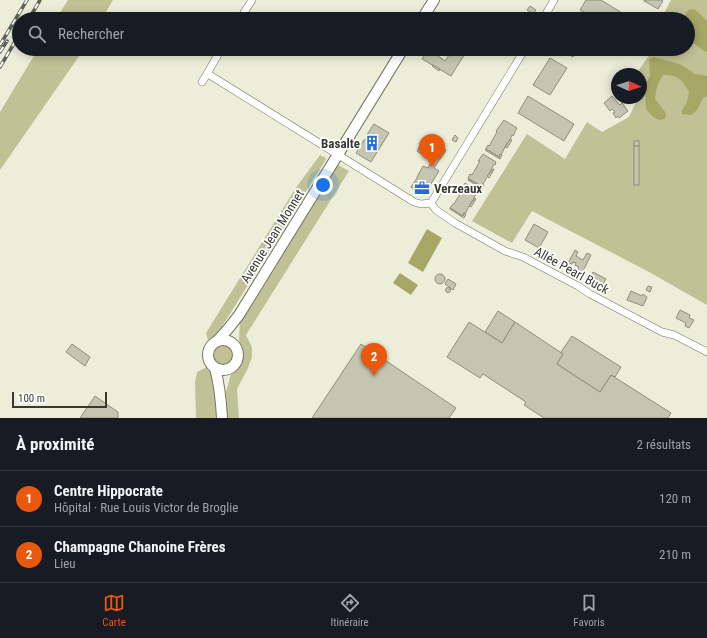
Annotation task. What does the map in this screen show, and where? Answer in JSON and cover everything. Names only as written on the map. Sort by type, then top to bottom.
[{"type":"street","points":[[244,12],[252,0]]},
{"type":"street","points":[[426,12],[434,0]]},
{"type":"street","points":[[547,12],[554,0]]},
{"type":"street","points":[[202,82],[208,74],[216,56]]},
{"type":"street","name":"Avenue Jean Monnet","points":[[218,340],[239,315],[399,56]]},
{"type":"street","points":[[208,74],[414,202],[422,204],[431,203],[521,56]]},
{"type":"street","name":"Allée Pearl Buck","points":[[431,203],[436,210],[455,223],[505,251],[523,257],[662,332],[674,335],[707,352]]},
{"type":"street","name":"Avenue Jean Monnet","points":[[236,346],[235,332],[239,315]]},
{"type":"street","points":[[221,394],[224,381],[230,369],[237,361],[238,351],[236,346],[228,340],[218,340],[210,346],[207,356],[208,360],[215,368],[220,370],[230,369]]},
{"type":"street","points":[[215,368],[221,394],[222,418]]},
{"type":"green space","points":[[68,0],[113,0],[106,12],[60,12]]},
{"type":"green space","points":[[671,0],[707,0],[707,305],[649,272],[532,211],[512,243],[472,221],[527,134],[565,159],[587,122],[602,132],[629,117],[635,104],[647,104],[647,68],[640,68],[648,56],[695,56],[695,12],[665,12]]},
{"type":"green space","points":[[34,56],[79,56],[0,170],[0,112]]},
{"type":"green space","points":[[320,155],[326,158],[325,161],[223,325],[219,334],[208,340],[206,333],[295,189]]},
{"type":"green space","points":[[338,165],[349,171],[246,335],[252,347],[252,357],[237,389],[239,418],[227,418],[226,392],[231,374],[241,365],[243,357],[239,339],[240,320]]},
{"type":"green space","points":[[223,344],[231,347],[234,355],[231,363],[223,366],[215,363],[212,355],[215,347]]},
{"type":"green space","points":[[207,367],[212,375],[215,392],[216,418],[196,418],[195,382],[197,372]]},
{"type":"shaded area","points":[[694,9],[707,21],[707,52],[695,44],[695,12],[687,12],[688,10]]},
{"type":"shaded area","points":[[654,57],[682,65],[695,74],[707,76],[707,96],[703,98],[697,110],[691,115],[682,114],[682,110],[687,102],[689,92],[679,79],[668,75],[663,75],[661,78],[655,99],[666,113],[665,119],[659,120],[652,116],[646,109],[647,81],[650,76],[649,60]]},
{"type":"shaded area","points":[[427,229],[442,238],[423,272],[408,263]]},
{"type":"shaded area","points":[[400,273],[418,285],[411,295],[393,283]]},
{"type":"building","points":[[586,0],[601,0],[621,12],[583,12],[580,10]]},
{"type":"building","points":[[644,0],[661,0],[663,1],[658,9]]},
{"type":"building","points":[[530,6],[536,10],[534,12],[530,12],[527,10]]},
{"type":"building","points":[[424,56],[438,56],[445,61],[448,56],[464,56],[451,76],[422,59]]},
{"type":"building","points":[[550,58],[567,68],[550,95],[533,85]]},
{"type":"building","points":[[433,65],[440,69],[439,71],[432,66]]},
{"type":"building","points":[[528,96],[574,124],[564,141],[518,113]]},
{"type":"building","points":[[611,97],[611,104],[623,104],[628,111],[619,118],[618,116],[616,118],[613,113],[615,112],[612,109],[610,111],[604,103]]},
{"type":"building","points":[[504,120],[517,128],[499,157],[486,149]]},
{"type":"building","name":"Basalte","points":[[374,124],[389,133],[371,162],[356,153]]},
{"type":"building","points":[[455,135],[458,138],[456,142],[452,140]]},
{"type":"building","points":[[425,138],[446,150],[434,168],[439,171],[424,195],[411,187],[423,166],[428,168],[432,160],[417,151]]},
{"type":"building","points":[[510,139],[512,140],[507,148],[505,147]]},
{"type":"building","points":[[634,141],[639,141],[639,146],[634,146]]},
{"type":"building","points":[[634,146],[639,146],[639,185],[634,185]]},
{"type":"building","points":[[486,149],[499,157],[500,154],[502,155],[500,159],[485,150]]},
{"type":"building","points":[[483,154],[496,162],[481,186],[468,178],[470,174],[472,175]]},
{"type":"building","points":[[494,169],[489,178],[487,176]]},
{"type":"building","points":[[468,180],[481,186],[482,184],[484,185],[482,189]]},
{"type":"building","points":[[465,183],[479,192],[476,194],[463,216],[450,208],[462,191],[461,190]]},
{"type":"building","points":[[475,198],[476,199],[471,207],[469,206]]},
{"type":"building","points":[[450,209],[463,216],[464,213],[466,214],[464,218]]},
{"type":"building","points":[[534,224],[548,232],[539,248],[525,240]]},
{"type":"building","points":[[575,250],[578,252],[576,256],[583,260],[587,253],[591,255],[581,275],[576,272],[579,267],[575,265],[576,263],[568,263]]},
{"type":"building","points":[[593,272],[606,279],[602,286],[589,279]]},
{"type":"building","points":[[438,274],[442,274],[444,275],[444,283],[438,284],[435,281],[435,277]]},
{"type":"building","points":[[448,279],[456,284],[453,290],[445,284]]},
{"type":"building","points":[[648,286],[652,287],[650,292],[646,290]]},
{"type":"building","points":[[446,288],[450,288],[450,292],[446,292]]},
{"type":"building","points":[[631,291],[642,296],[643,294],[647,297],[643,306],[627,300]]},
{"type":"building","points":[[680,310],[690,315],[689,318],[694,320],[689,328],[685,326],[686,323],[676,318]]},
{"type":"building","points":[[498,311],[515,322],[502,343],[485,332]]},
{"type":"building","points":[[469,322],[502,343],[515,322],[563,354],[557,364],[600,392],[611,375],[671,413],[668,418],[544,418],[524,405],[526,402],[483,374],[480,378],[447,357]]},
{"type":"building","points":[[572,336],[621,367],[615,377],[611,375],[600,392],[557,364],[563,354],[561,352]]},
{"type":"building","points":[[72,344],[90,357],[85,366],[66,352]]},
{"type":"building","points":[[361,344],[456,408],[449,418],[312,418]]},
{"type":"building","points":[[95,396],[118,412],[118,418],[80,418]]},
{"type":"railway","points":[[20,12],[27,0]]},
{"type":"railway","points":[[33,12],[40,0]]},
{"type":"railway","points":[[0,45],[12,25]]},
{"type":"railway","points":[[0,52],[7,41]]},
{"type":"railway","points":[[0,67],[12,47]]},
{"type":"place","name":"Basalte","points":[[372,143]]},
{"type":"place","name":"Centre Hippocrate","points":[[432,167]]},
{"type":"place","name":"Verzeaux","points":[[422,188]]},
{"type":"place","name":"Champagne Chanoine Frères","points":[[374,376]]}]
